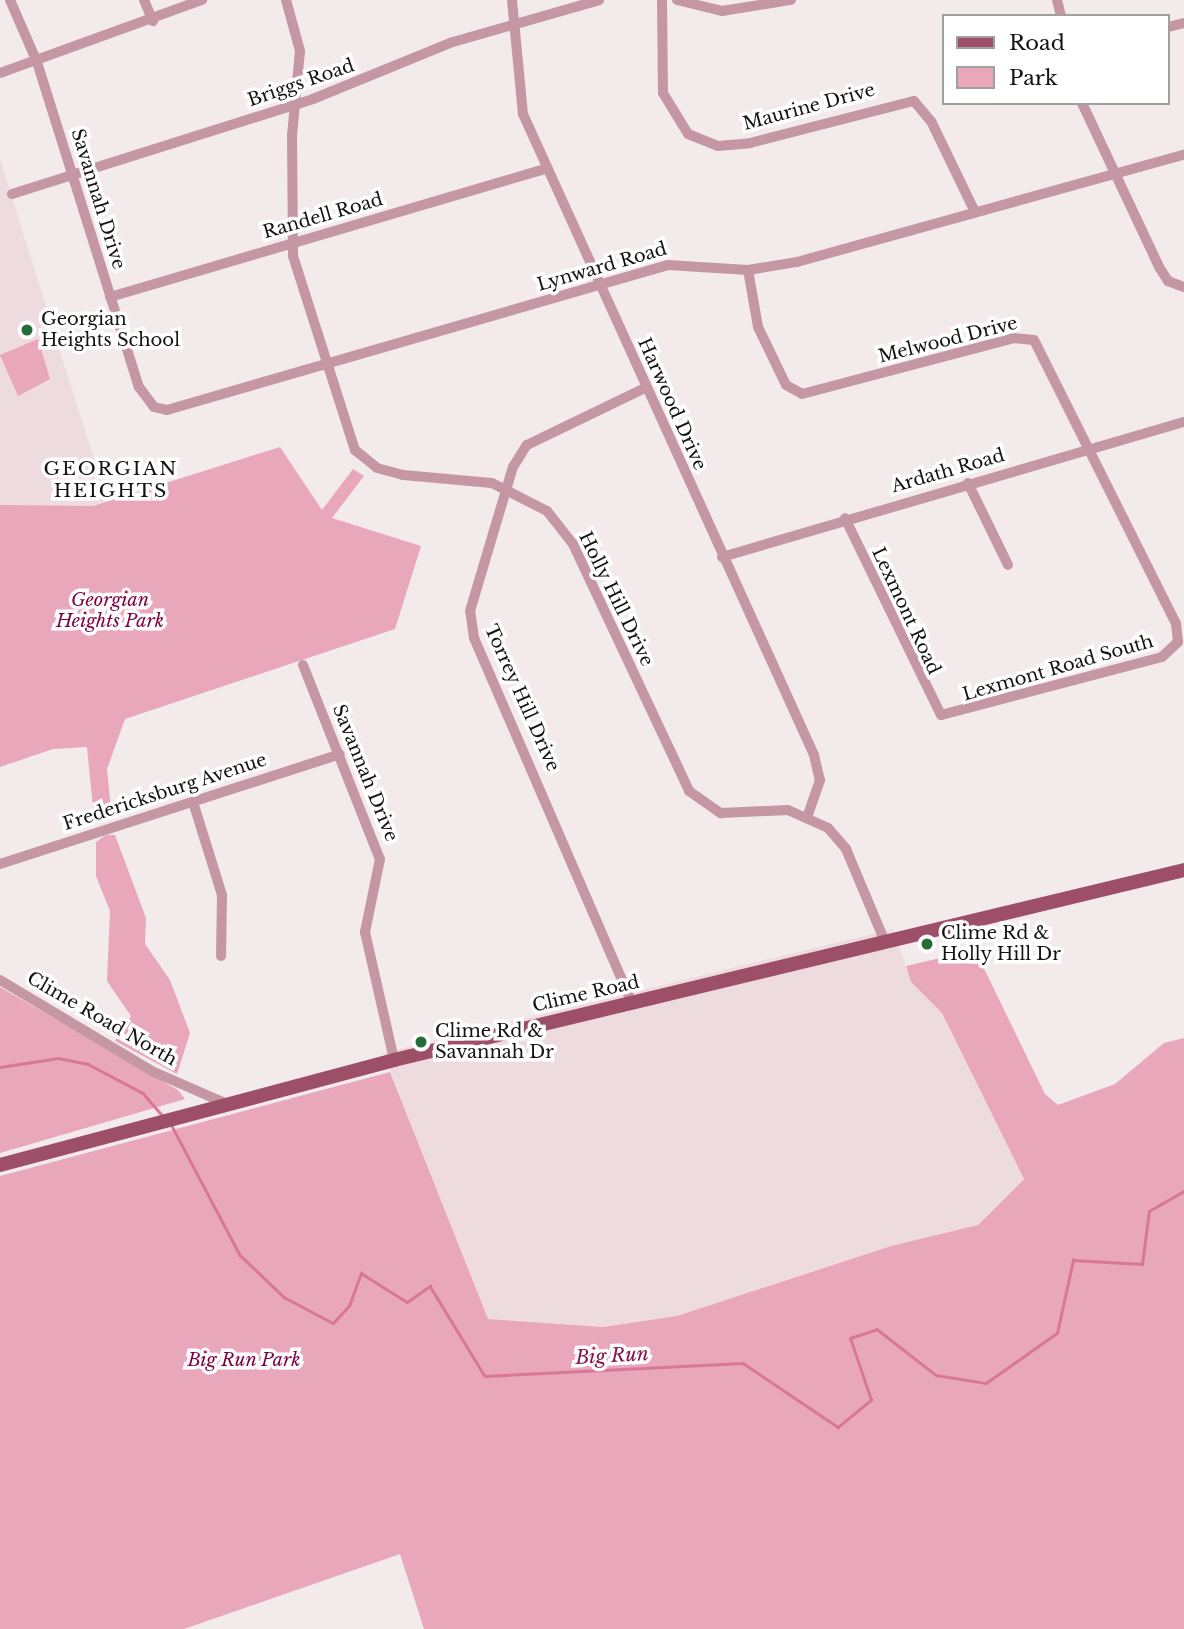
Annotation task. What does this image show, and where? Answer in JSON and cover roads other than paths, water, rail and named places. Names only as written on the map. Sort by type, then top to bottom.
[{"type":"main road","name":"Clime Road","points":[[0,1165],[198,1110],[394,1060],[1184,870]]},
{"type":"street","name":"Savannah Drive","points":[[10,0],[37,62],[138,387],[155,407]]},
{"type":"street","points":[[144,0],[153,21]]},
{"type":"street","points":[[0,74],[153,21],[202,0]]},
{"type":"street","name":"Holly Hill Drive","points":[[286,0],[299,41],[291,243],[325,367],[355,450],[377,468],[507,489],[547,511],[573,544],[682,780],[698,800],[721,813],[788,810],[808,815]]},
{"type":"street","name":"Harwood Drive","points":[[512,0],[523,114],[545,169],[814,755],[820,780],[808,815]]},
{"type":"street","name":"Briggs Road","points":[[12,194],[295,105],[513,25],[599,0]]},
{"type":"street","name":"Maurine Drive","points":[[662,0],[663,93],[688,134],[718,146],[750,143],[914,101],[932,121],[975,212]]},
{"type":"street","points":[[677,0],[737,11],[790,0]]},
{"type":"street","points":[[1083,105],[1113,174],[1164,274],[1184,286]]},
{"type":"street","name":"Lynward Road","points":[[155,407],[180,409],[681,263],[748,270],[1184,155]]},
{"type":"street","name":"Randell Road","points":[[110,297],[545,169]]},
{"type":"street","name":"Melwood Drive","points":[[748,270],[752,310],[791,389],[817,393],[1025,336],[1041,348],[1176,623],[1178,642]]},
{"type":"street","name":"Torrey Hill Drive","points":[[632,1003],[472,631],[470,611],[507,489],[527,445],[645,388]]},
{"type":"street","name":"Ardath Road","points":[[722,557],[845,518],[1184,422]]},
{"type":"street","points":[[968,483],[1008,565]]},
{"type":"street","name":"Lexmont Road","points":[[845,518],[941,715]]},
{"type":"street","name":"Lexmont Road South","points":[[941,715],[1162,657],[1178,642]]},
{"type":"street","name":"Savannah Drive","points":[[303,665],[380,859],[365,932],[394,1060]]},
{"type":"street","name":"Fredericksburg Avenue","points":[[0,864],[340,754]]},
{"type":"street","points":[[193,802],[222,895],[221,956]]},
{"type":"street","points":[[808,815],[846,849],[885,942]]},
{"type":"street","name":"Clime Road North","points":[[0,980],[154,1072],[225,1104]]},
{"type":"waterway","name":"Big Run","points":[[0,1067],[58,1058],[88,1064],[143,1093],[163,1116]]},
{"type":"waterway","name":"Big Run","points":[[172,1126],[240,1255],[284,1297],[333,1323],[349,1306],[361,1273],[407,1302],[430,1286],[485,1376],[743,1363],[838,1427],[871,1400],[850,1338],[877,1329],[936,1375],[986,1383],[1057,1333],[1073,1260],[1142,1264],[1149,1211],[1184,1191]]},
{"type":"place","name":"Georgian Heights School","points":[[27,330]]},
{"type":"place","name":"Clime Rd & Holly Hill Dr","points":[[927,944]]},
{"type":"place","name":"Clime Rd & Savannah Dr","points":[[421,1042]]},
{"type":"district","name":"GEORGIAN HEIGHTS","points":[[111,480]]},
{"type":"park label","name":"Georgian Heights Park","points":[[110,611]]},
{"type":"park label","name":"Big Run Park","points":[[244,1360]]}]
